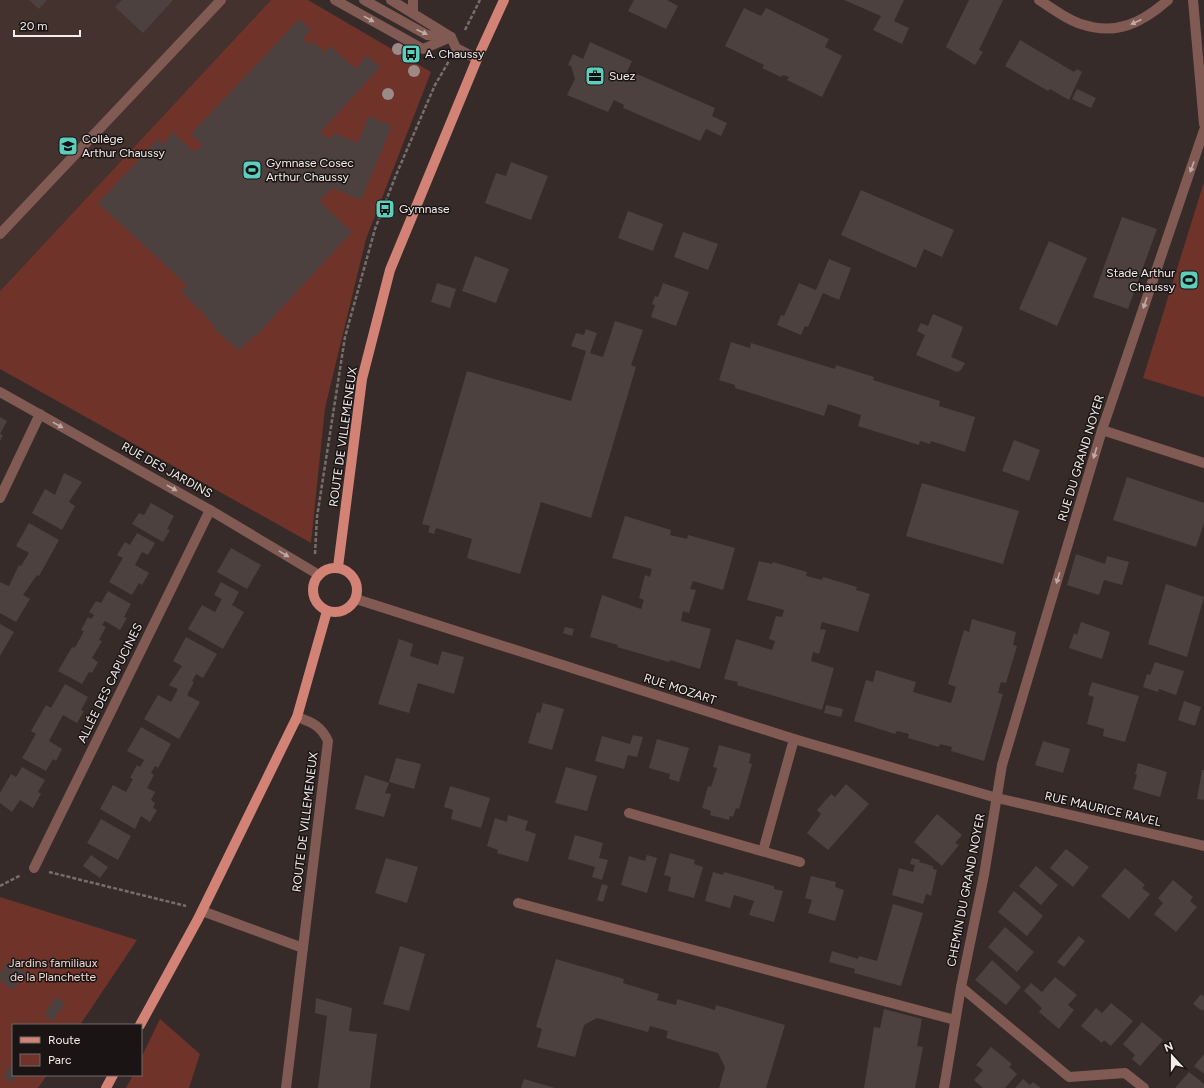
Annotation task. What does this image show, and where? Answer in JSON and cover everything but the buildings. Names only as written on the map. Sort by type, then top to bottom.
[{"type":"main road","name":"ROUTE DE VILLEMENEUX","points":[[338,568],[362,379],[390,270],[477,59],[504,0]]},
{"type":"main road","points":[[338,568],[351,573],[355,579],[358,593],[356,599],[347,609],[333,612],[327,611],[321,607],[314,596],[314,584],[319,575],[326,569],[338,568]]},
{"type":"main road","points":[[141,1024],[202,910],[297,717],[327,611]]},
{"type":"main road","points":[[106,1088],[112,1076]]},
{"type":"street","points":[[0,234],[222,0]]},
{"type":"street","points":[[335,0],[423,49],[451,37]]},
{"type":"street","points":[[364,0],[427,35],[451,37]]},
{"type":"street","points":[[391,0],[413,12],[451,37],[456,48],[477,59]]},
{"type":"street","points":[[413,0],[413,12]]},
{"type":"street","points":[[1039,0],[1080,24],[1114,29],[1133,24],[1153,13],[1168,0]]},
{"type":"street","points":[[1193,0],[1204,124]]},
{"type":"street","name":"RUE DU GRAND NOYER","points":[[997,798],[1002,765],[1102,430],[1204,130]]},
{"type":"street","name":"RUE DES JARDINS","points":[[0,392],[210,510],[319,575]]},
{"type":"street","points":[[0,498],[40,414]]},
{"type":"street","points":[[1102,430],[1204,463]]},
{"type":"street","name":"ALLÉE DES CAPUCINES","points":[[34,868],[210,510]]},
{"type":"street","name":"RUE MOZART","points":[[356,599],[794,739],[997,798]]},
{"type":"street","name":"ROUTE DE VILLEMENEUX","points":[[286,1088],[328,741],[324,732],[316,724],[297,717]]},
{"type":"street","points":[[763,851],[794,739]]},
{"type":"street","name":"RUE MAURICE RAVEL","points":[[997,798],[1204,846]]},
{"type":"street","name":"CHEMIN DU GRAND NOYER","points":[[961,986],[984,875],[997,798]]},
{"type":"street","points":[[629,813],[800,862]]},
{"type":"street","points":[[518,903],[955,1020]]},
{"type":"street","points":[[202,910],[303,948]]},
{"type":"street","points":[[944,1088],[961,986],[1070,1077],[1125,1072],[1144,1088]]},
{"type":"path","points":[[456,48],[480,0]]},
{"type":"path","points":[[0,886],[34,868],[202,910]]},
{"type":"shaded area","name":"Collège Arthur Chaussy","points":[[0,0],[271,0],[0,291]]},
{"type":"green space","points":[[271,0],[308,0],[431,72],[366,239],[325,408],[311,543],[0,369],[0,291]]},
{"type":"green space","name":"Stade Arthur Chaussy","points":[[1204,182],[1204,397],[1143,378]]},
{"type":"green space","name":"Jardins familiaux de la Planchette","points":[[0,897],[137,940],[81,1024],[12,1024],[12,1076],[46,1076],[38,1088],[0,1088]]},
{"type":"green space","points":[[160,1019],[200,1054],[189,1088],[126,1088],[132,1076],[142,1076],[142,1056]]},
{"type":"place","name":"A. Chaussy","points":[[411,54]]},
{"type":"place","name":"Suez","points":[[595,76]]},
{"type":"place","name":"Collège Arthur Chaussy","points":[[68,146]]},
{"type":"place","name":"Gymnase Cosec Arthur Chaussy","points":[[252,170]]},
{"type":"place","name":"Gymnase","points":[[385,209]]},
{"type":"place","name":"Stade Arthur Chaussy","points":[[1189,280]]}]
